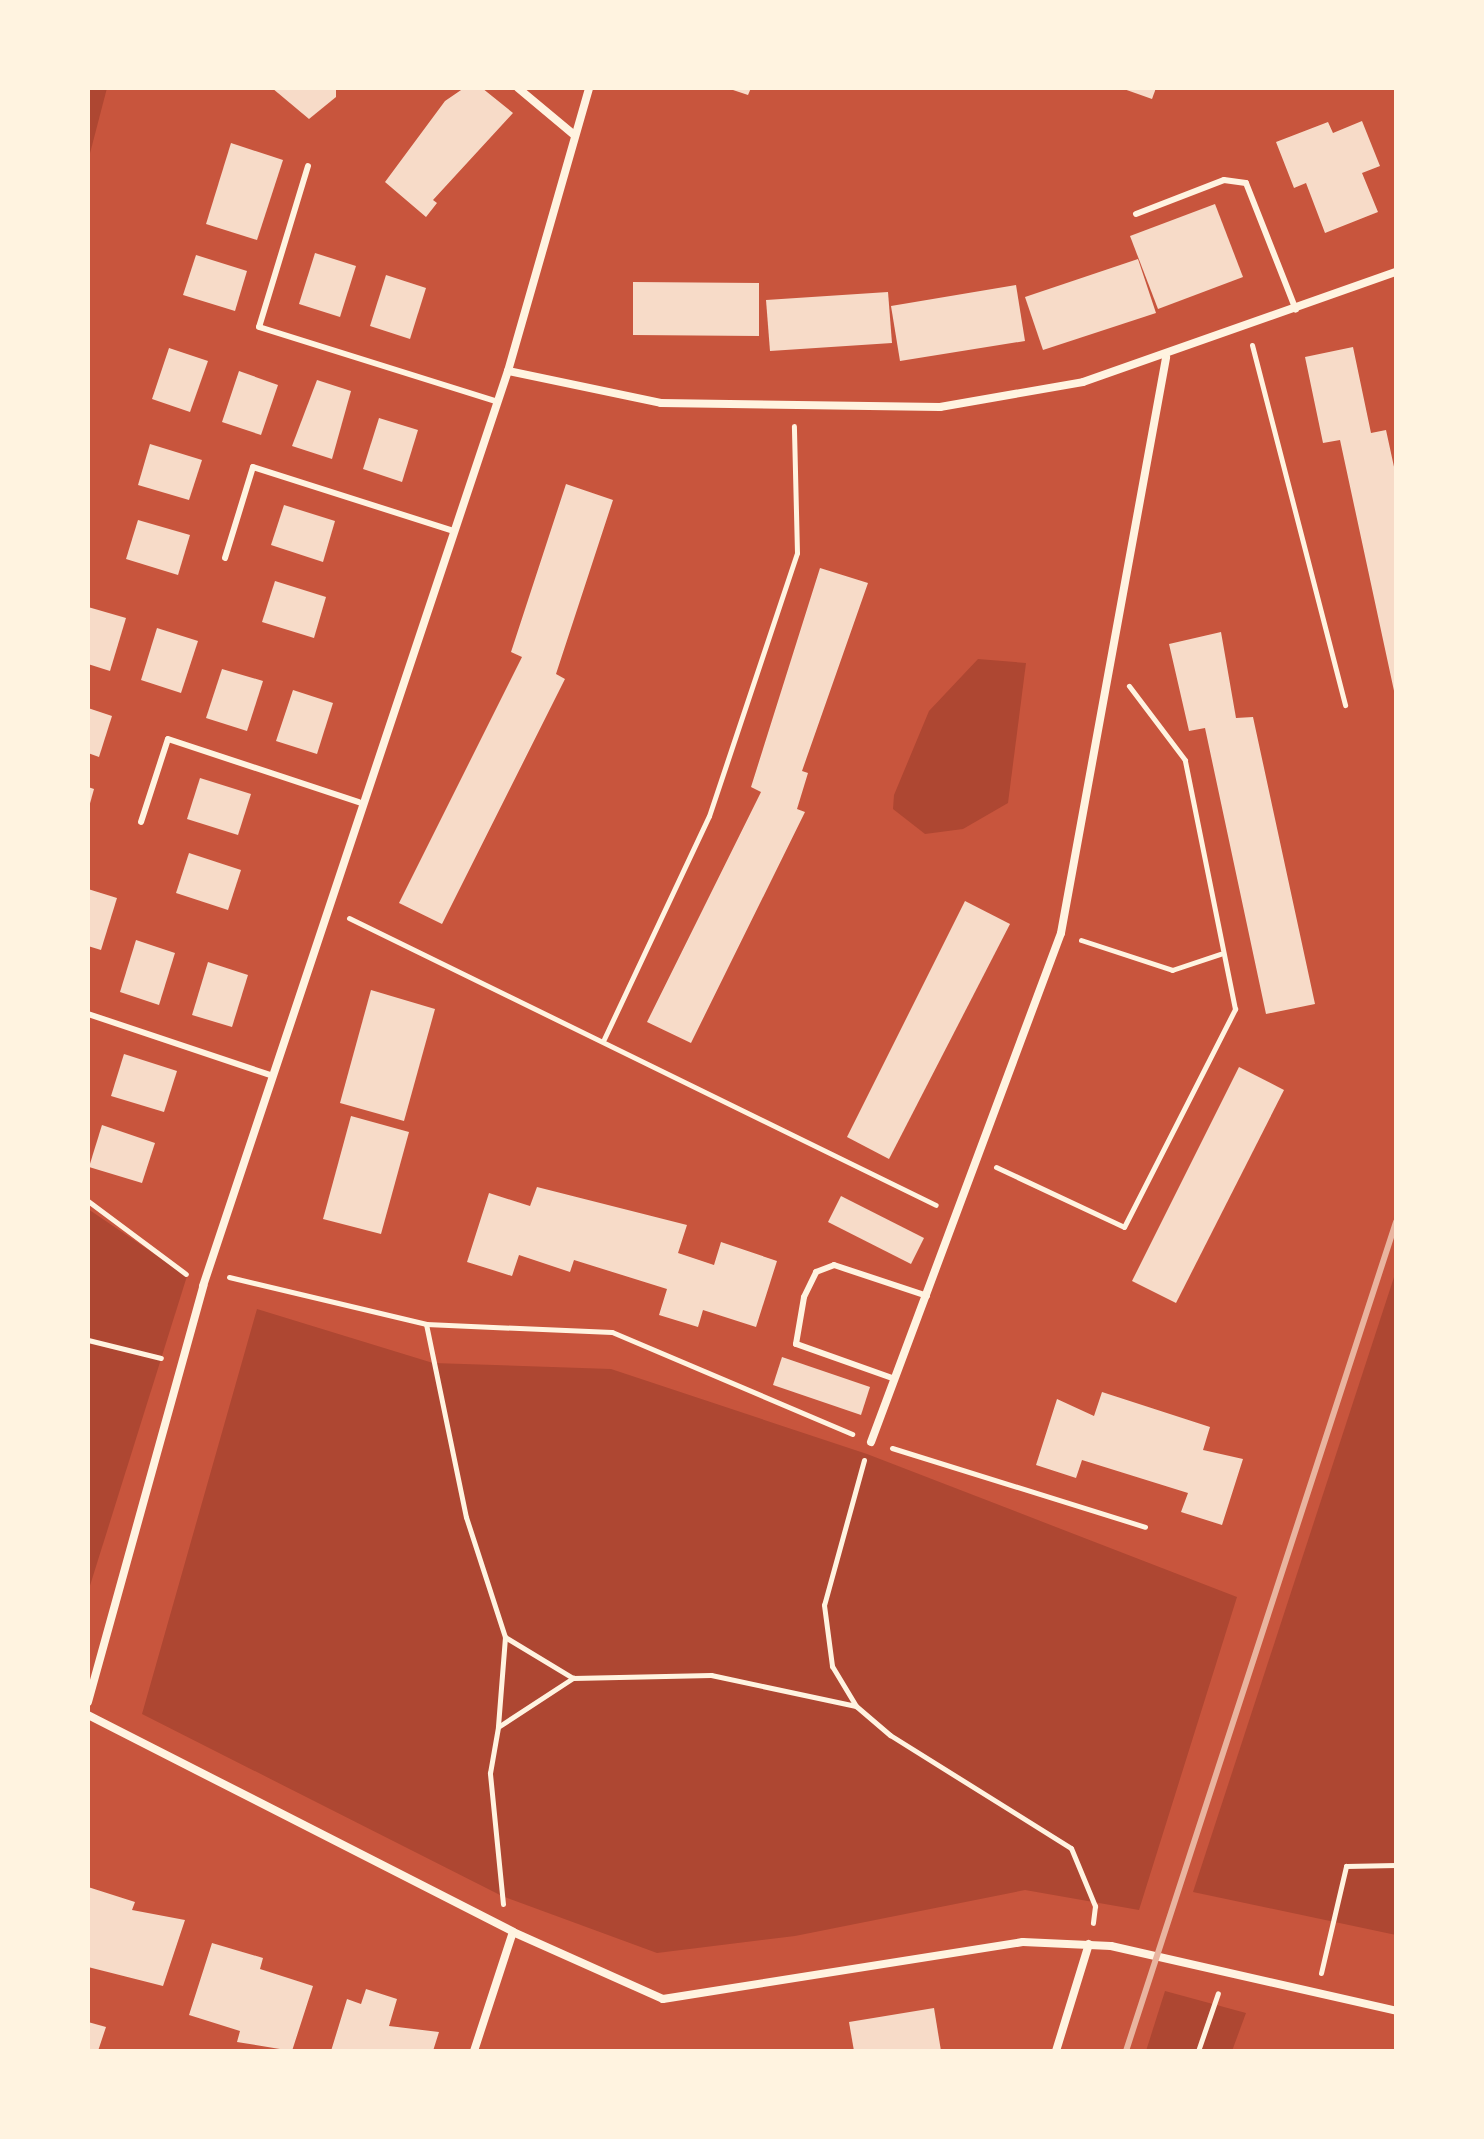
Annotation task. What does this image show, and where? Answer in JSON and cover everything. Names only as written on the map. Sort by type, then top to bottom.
[{"type":"street","points":[[518,88],[573,134]]},
{"type":"street","points":[[88,1702],[203,1286],[359,802],[508,371],[573,134],[589,88]]},
{"type":"street","points":[[508,371],[661,403],[793,409],[940,407],[1083,382],[1166,358],[1396,272]]},
{"type":"street","points":[[871,1442],[958,1216],[1061,933],[1166,358]]},
{"type":"street","points":[[88,1715],[513,1932],[663,1999],[1023,1942],[1089,1944],[1396,2011]]},
{"type":"street","points":[[474,2051],[513,1932]]},
{"type":"street","points":[[1056,2051],[1089,1944]]},
{"type":"lane","points":[[308,166],[259,327],[498,402]]},
{"type":"lane","points":[[1136,214],[1224,180],[1246,183],[1296,310]]},
{"type":"lane","points":[[225,558],[253,467],[454,531]]},
{"type":"lane","points":[[141,822],[168,739],[359,802]]},
{"type":"lane","points":[[88,1014],[273,1076]]},
{"type":"lane","points":[[895,1379],[796,1344],[804,1297],[816,1272],[834,1265],[927,1296]]},
{"type":"path","points":[[1248,331],[1345,705]]},
{"type":"path","points":[[604,1039],[709,816],[797,553],[793,409]]},
{"type":"path","points":[[979,1159],[1124,1227],[1235,1009],[1220,954],[1185,760],[1111,663]]},
{"type":"path","points":[[326,907],[604,1039],[958,1216]]},
{"type":"path","points":[[1061,933],[1172,970],[1220,954]]},
{"type":"path","points":[[88,1201],[203,1286]]},
{"type":"path","points":[[208,1272],[426,1324],[612,1332],[871,1442],[1145,1527]]},
{"type":"path","points":[[426,1324],[466,1517],[505,1637],[498,1727],[490,1773],[504,1926]]},
{"type":"path","points":[[88,1340],[181,1363]]},
{"type":"path","points":[[871,1442],[824,1605],[832,1666],[856,1706],[990,1802],[1071,1848],[1095,1906],[1089,1944]]},
{"type":"path","points":[[505,1637],[573,1678]]},
{"type":"path","points":[[498,1727],[573,1678],[711,1675],[856,1706]]},
{"type":"path","points":[[1316,1995],[1346,1866],[1396,1865]]},
{"type":"path","points":[[1198,2051],[1225,1973]]},
{"type":"shaded area","points":[[88,88],[107,88],[88,161]]},
{"type":"shaded area","points":[[978,659],[1026,663],[1008,803],[963,829],[925,834],[893,809],[894,795],[929,711]]},
{"type":"shaded area","points":[[88,1209],[187,1276],[88,1592]]},
{"type":"shaded area","points":[[1396,1271],[1396,1935],[1193,1892]]},
{"type":"shaded area","points":[[257,1309],[433,1363],[611,1369],[867,1454],[1237,1597],[1139,1910],[1025,1890],[795,1936],[657,1953],[502,1896],[142,1714]]},
{"type":"shaded area","points":[[1165,1991],[1246,2013],[1232,2051],[1146,2051]]},
{"type":"building","points":[[272,88],[336,88],[336,97],[309,119]]},
{"type":"building","points":[[464,88],[482,88],[513,113],[433,200],[437,203],[426,217],[385,182],[445,101]]},
{"type":"building","points":[[727,88],[751,88],[748,95]]},
{"type":"building","points":[[1121,88],[1156,88],[1152,99]]},
{"type":"building","points":[[1362,121],[1380,166],[1362,173],[1378,212],[1325,233],[1306,183],[1294,188],[1276,142],[1328,122],[1333,133]]},
{"type":"building","points":[[231,143],[283,160],[257,240],[206,224]]},
{"type":"building","points":[[1215,204],[1243,277],[1158,309],[1130,236]]},
{"type":"building","points":[[315,253],[356,266],[340,317],[299,304]]},
{"type":"building","points":[[196,255],[247,271],[235,311],[183,295]]},
{"type":"building","points":[[1138,259],[1156,313],[1043,350],[1025,297]]},
{"type":"building","points":[[386,275],[426,288],[410,339],[370,326]]},
{"type":"building","points":[[633,282],[759,283],[759,336],[633,335]]},
{"type":"building","points":[[1016,285],[1025,341],[900,361],[891,306]]},
{"type":"building","points":[[888,292],[892,343],[770,351],[766,300]]},
{"type":"building","points":[[1353,347],[1371,433],[1386,430],[1396,476],[1396,700],[1340,440],[1323,443],[1305,357]]},
{"type":"building","points":[[169,348],[208,361],[190,412],[152,399]]},
{"type":"building","points":[[239,371],[278,385],[261,435],[222,422]]},
{"type":"building","points":[[317,380],[351,391],[332,459],[292,446]]},
{"type":"building","points":[[379,418],[418,430],[402,482],[363,469]]},
{"type":"building","points":[[150,444],[202,460],[189,500],[138,485]]},
{"type":"building","points":[[566,484],[613,500],[556,674],[565,679],[442,924],[399,903],[522,657],[511,652]]},
{"type":"building","points":[[284,505],[335,521],[323,562],[271,545]]},
{"type":"building","points":[[138,520],[190,535],[178,575],[126,559]]},
{"type":"building","points":[[820,568],[868,583],[802,771],[808,773],[797,809],[805,812],[691,1043],[647,1022],[761,792],[751,787]]},
{"type":"building","points":[[275,581],[326,597],[314,638],[262,622]]},
{"type":"building","points":[[88,607],[126,618],[110,671],[88,664]]},
{"type":"building","points":[[157,628],[198,641],[181,693],[141,680]]},
{"type":"building","points":[[1221,632],[1236,718],[1253,717],[1315,1004],[1266,1014],[1205,728],[1189,731],[1169,644]]},
{"type":"building","points":[[222,669],[263,681],[247,731],[206,718]]},
{"type":"building","points":[[293,690],[333,703],[317,754],[276,741]]},
{"type":"building","points":[[88,708],[112,716],[99,757],[88,753]]},
{"type":"building","points":[[200,778],[251,794],[238,835],[187,819]]},
{"type":"building","points":[[88,787],[94,789],[89,807],[88,807]]},
{"type":"building","points":[[189,853],[241,870],[228,910],[176,893]]},
{"type":"building","points":[[88,889],[117,898],[101,950],[88,946]]},
{"type":"building","points":[[965,901],[1010,924],[889,1159],[847,1137]]},
{"type":"building","points":[[136,940],[175,953],[159,1005],[120,992]]},
{"type":"building","points":[[208,962],[248,975],[232,1027],[192,1015]]},
{"type":"building","points":[[371,990],[435,1009],[404,1121],[340,1103]]},
{"type":"building","points":[[124,1054],[177,1071],[164,1112],[111,1096]]},
{"type":"building","points":[[1239,1067],[1284,1090],[1176,1303],[1132,1281]]},
{"type":"building","points":[[351,1116],[409,1132],[381,1234],[323,1219]]},
{"type":"building","points":[[102,1125],[155,1143],[142,1183],[89,1167]]},
{"type":"building","points":[[537,1187],[687,1225],[678,1253],[714,1265],[721,1242],[777,1261],[756,1327],[703,1310],[698,1327],[659,1315],[667,1289],[574,1260],[570,1272],[519,1255],[512,1276],[467,1262],[489,1193],[530,1206]]},
{"type":"building","points":[[841,1196],[924,1238],[911,1264],[828,1222]]},
{"type":"building","points":[[782,1357],[870,1387],[861,1415],[773,1385]]},
{"type":"building","points":[[1102,1392],[1210,1427],[1203,1450],[1243,1459],[1222,1525],[1181,1512],[1188,1493],[1082,1460],[1076,1478],[1036,1465],[1057,1399],[1094,1416]]},
{"type":"building","points":[[88,1887],[135,1902],[132,1910],[185,1920],[163,1986],[88,1967]]},
{"type":"building","points":[[212,1943],[263,1958],[260,1969],[313,1986],[292,2051],[237,2042],[240,2031],[189,2015]]},
{"type":"building","points":[[366,1989],[397,1999],[389,2026],[439,2032],[433,2051],[331,2051],[347,1999],[361,2004]]},
{"type":"building","points":[[934,2008],[941,2051],[854,2051],[849,2022]]},
{"type":"building","points":[[88,2022],[106,2027],[98,2051],[88,2051]]},
{"type":"railway","points":[[1126,2051],[1396,1222]]}]
